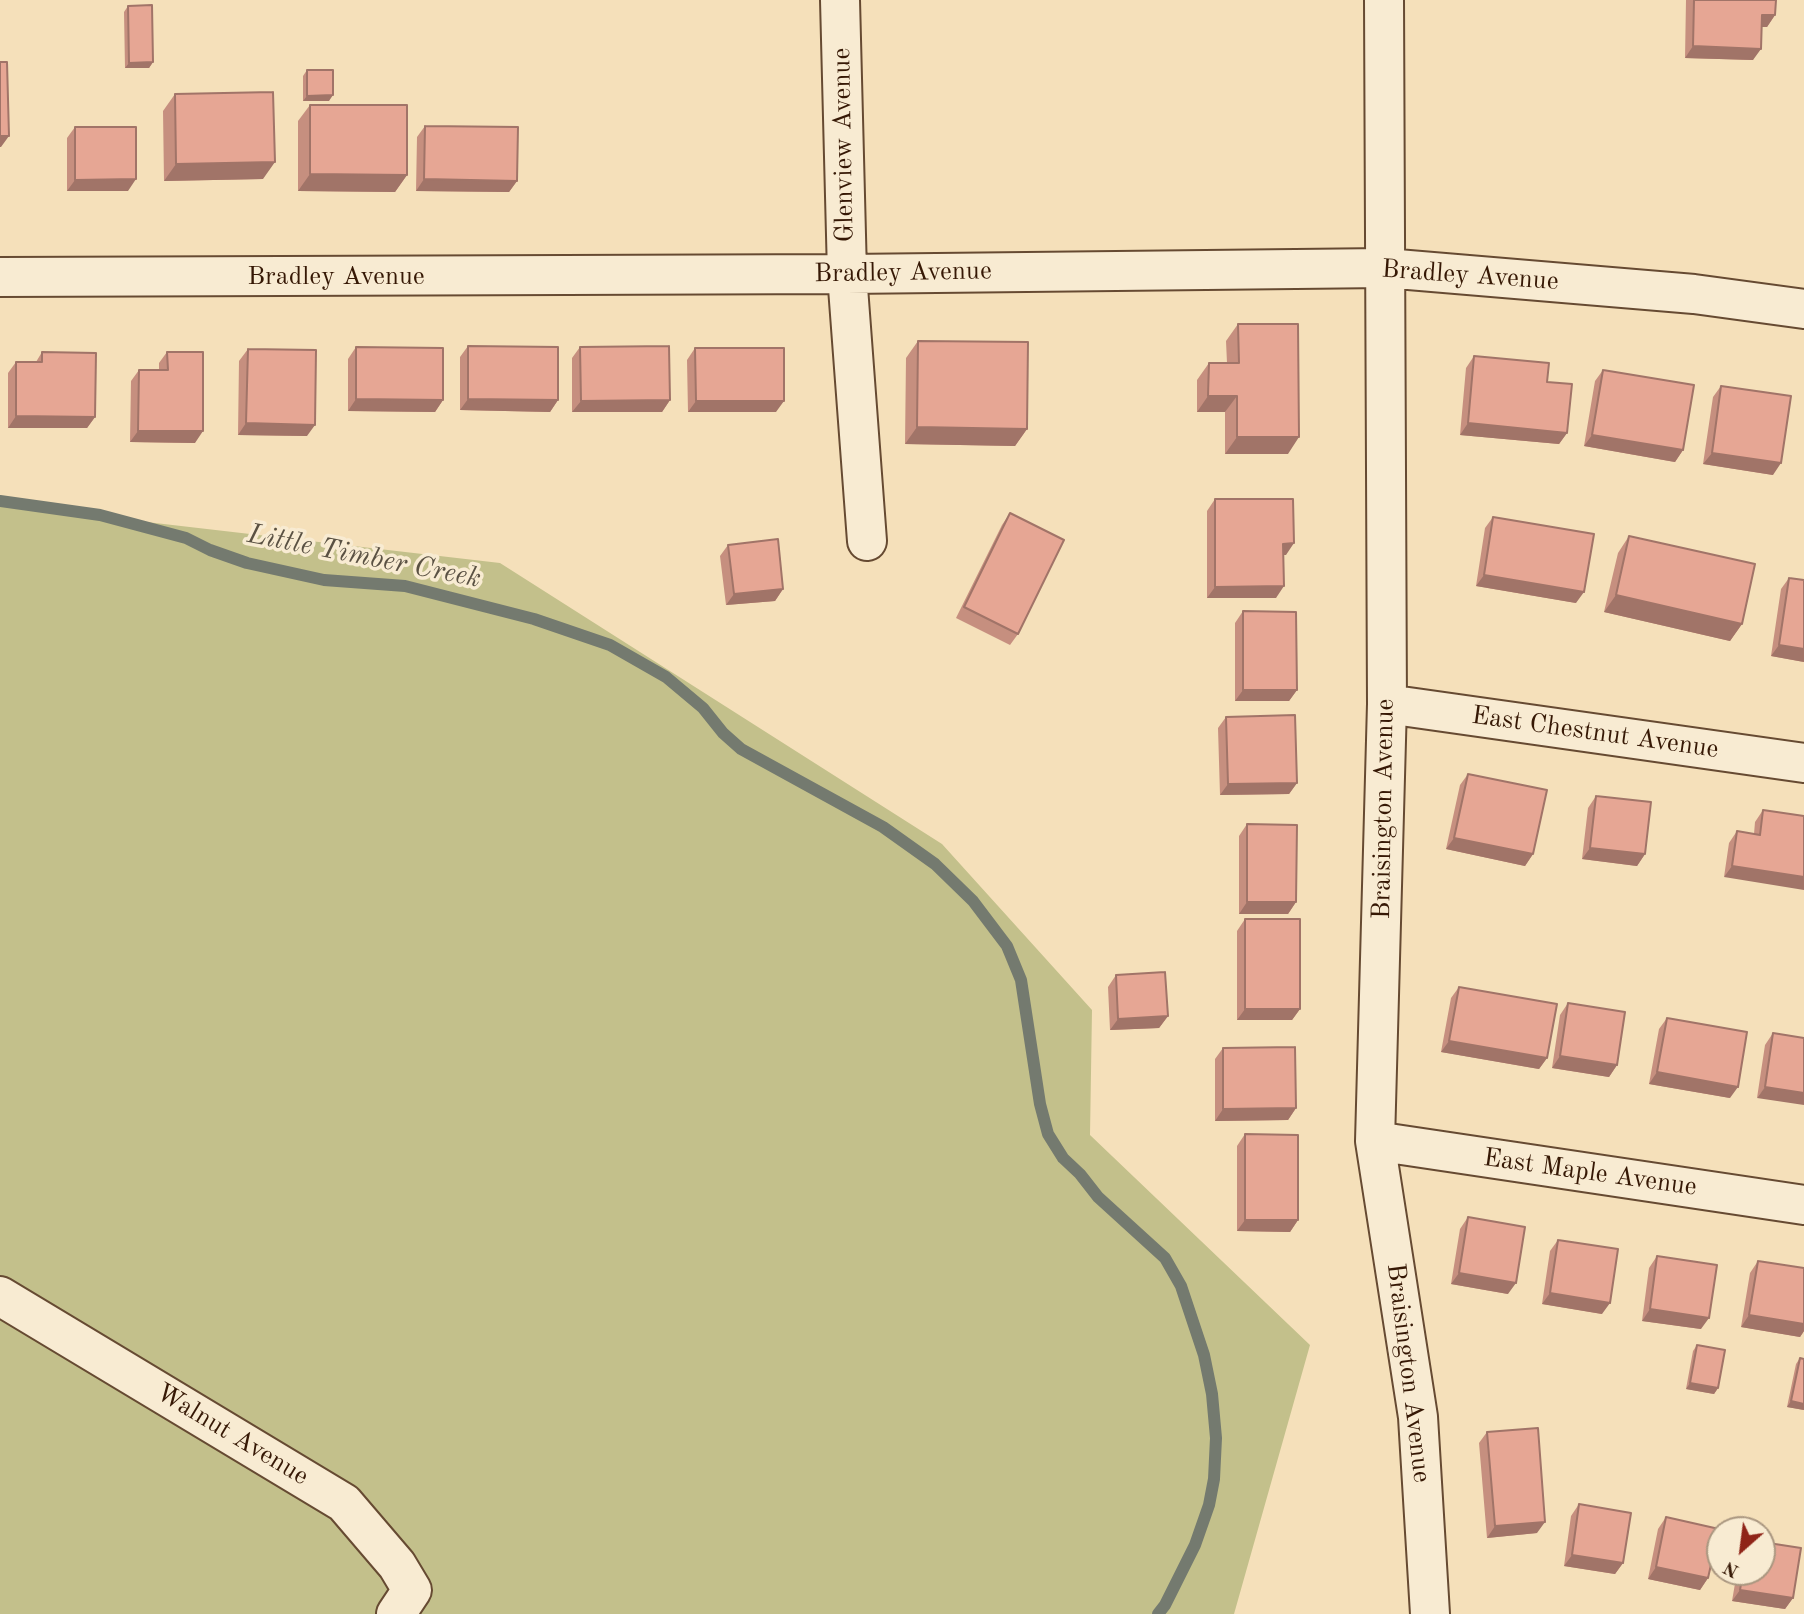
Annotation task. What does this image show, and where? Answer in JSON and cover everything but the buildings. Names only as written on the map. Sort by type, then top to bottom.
[{"type":"street","name":"Glenview Avenue","points":[[840,0],[847,274],[867,541]]},
{"type":"street","name":"Braisington Avenue","points":[[1384,0],[1387,704],[1375,1141],[1418,1417],[1430,1614]]},
{"type":"street","name":"Bradley Avenue","points":[[0,277],[847,274],[1385,268],[1693,294],[1804,309]]},
{"type":"street","name":"East Chestnut Avenue","points":[[1387,704],[1804,763]]},
{"type":"street","name":"East Maple Avenue","points":[[1375,1141],[1804,1205]]},
{"type":"street","name":"Walnut Avenue","points":[[0,1296],[344,1503],[397,1565],[412,1590],[396,1614]]},
{"type":"shaded area","points":[[0,505],[500,563],[942,844],[1092,1010],[1090,1135],[1310,1345],[1234,1614],[0,1614]]},
{"type":"waterway","name":"Little Timber Creek","points":[[0,501],[100,515],[186,538],[247,563],[324,580],[405,586],[534,619],[610,645],[666,677],[703,708],[723,733],[741,749],[883,827],[935,864],[973,901],[1007,946],[1021,980],[1040,1104],[1048,1134],[1063,1158],[1098,1197],[1165,1258],[1181,1286],[1204,1355],[1212,1394],[1216,1438],[1214,1479],[1209,1505],[1195,1545],[1158,1614]]}]
